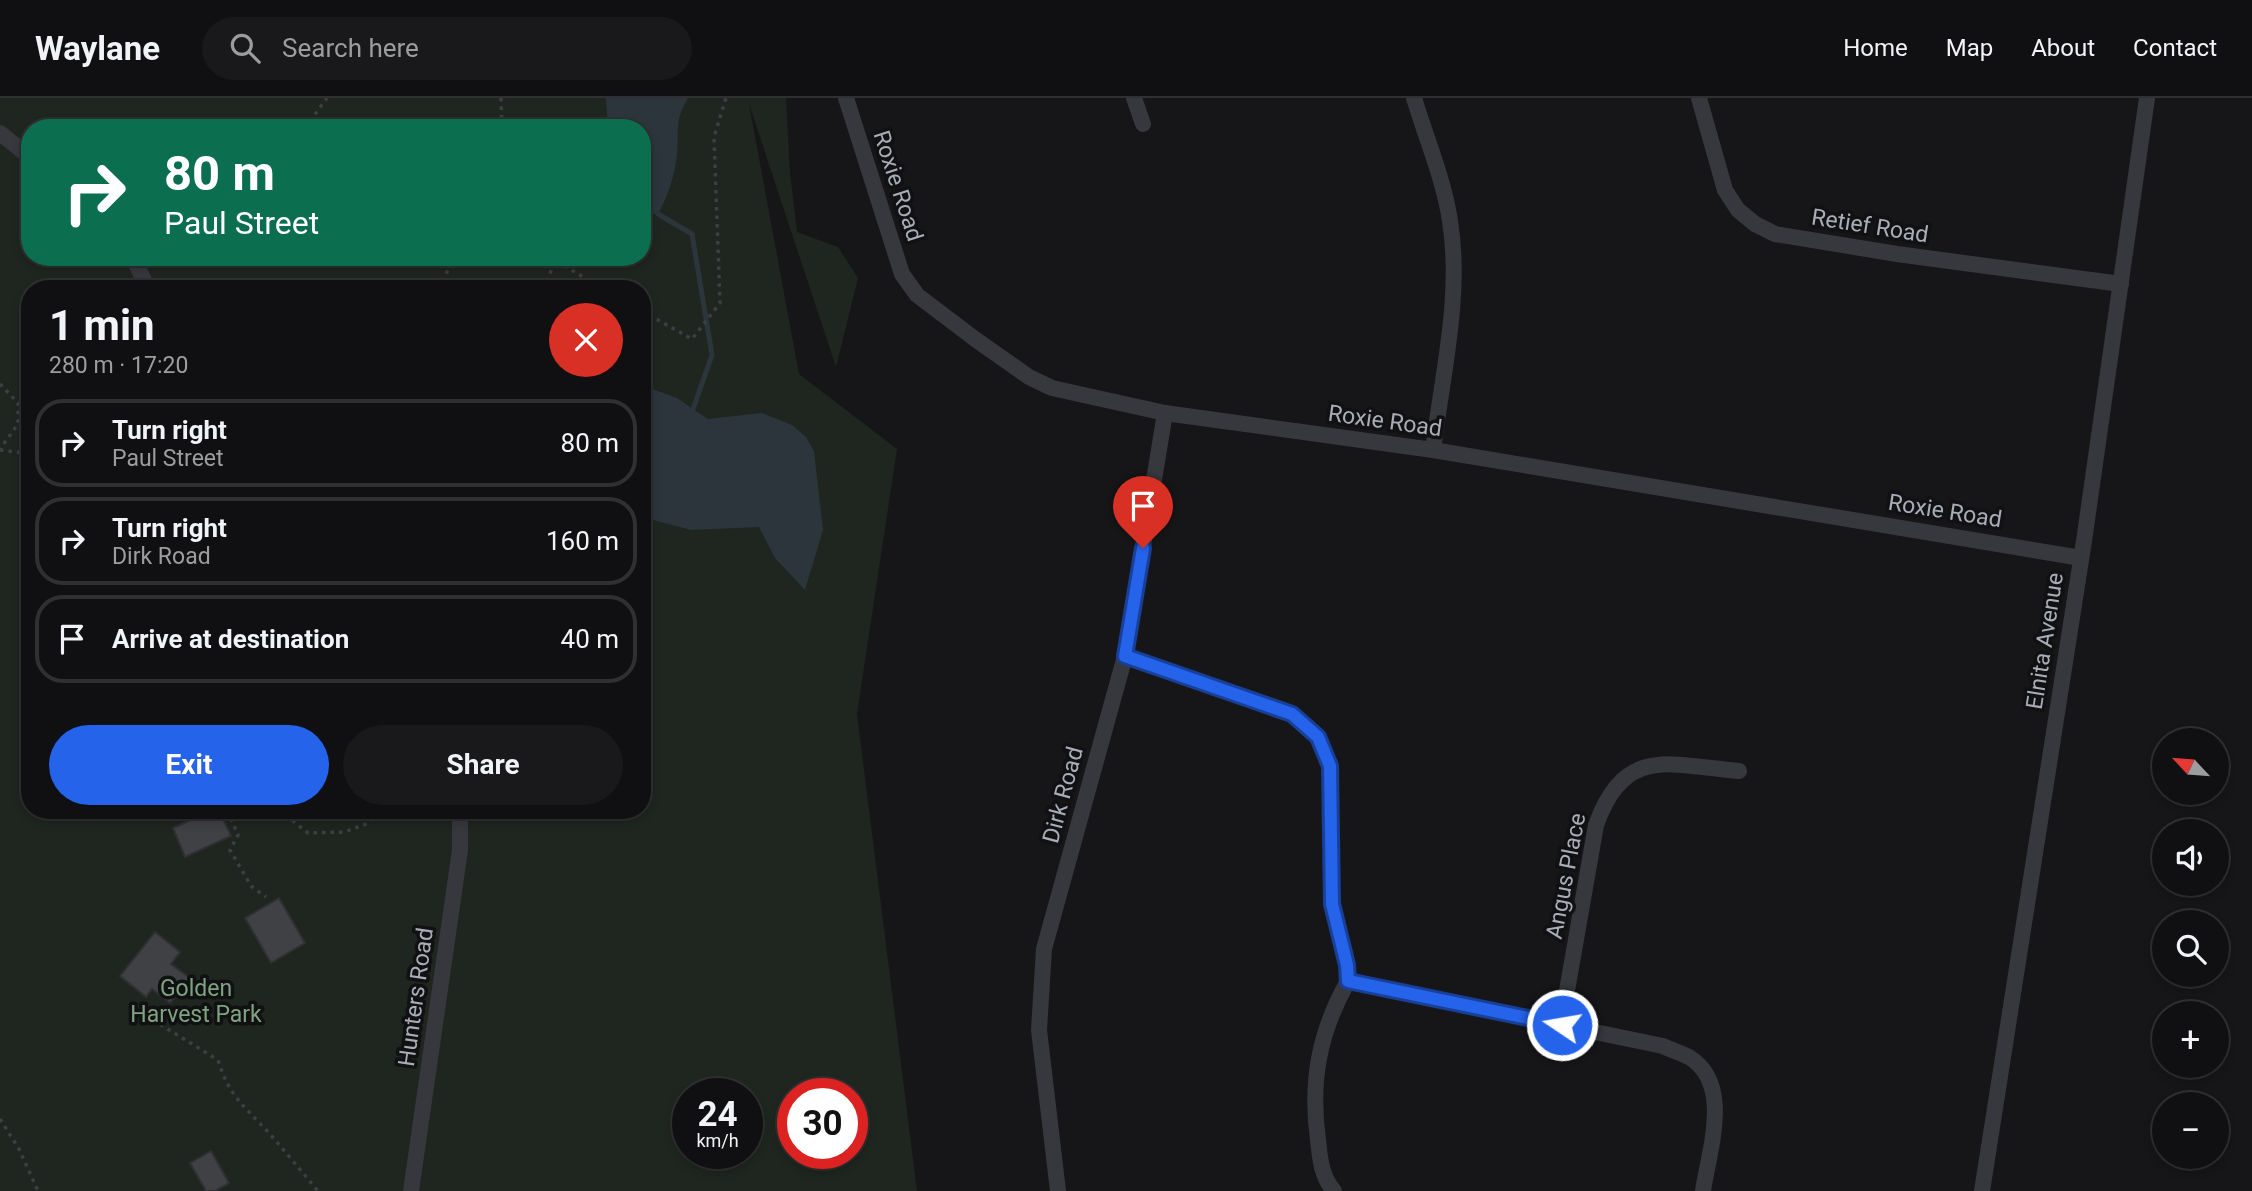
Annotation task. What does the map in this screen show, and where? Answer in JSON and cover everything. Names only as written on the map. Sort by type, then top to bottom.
[{"type":"street","name":"Roxie Road","points":[[846,98],[902,274],[917,295],[1029,377],[1052,388],[1165,413],[1433,450],[2081,558]]},
{"type":"street","points":[[1134,98],[1143,124]]},
{"type":"street","points":[[1414,98],[1450,220],[1452,251],[1453,293],[1433,450]]},
{"type":"street","name":"Retief Road","points":[[1699,98],[1725,190],[1738,210],[1765,229],[1844,246],[2121,284]]},
{"type":"street","name":"Elnita Avenue","points":[[1982,1191],[2081,558],[2147,98]]},
{"type":"street","points":[[0,133],[21,150]]},
{"type":"street","name":"Dirk Road","points":[[1058,1191],[1039,1030],[1044,949],[1125,656],[1165,413]]},
{"type":"street","points":[[1125,656],[1292,714],[1318,737],[1330,766],[1332,904],[1347,965],[1348,981],[1326,1024],[1314,1083],[1322,1173],[1334,1191]]},
{"type":"street","name":"Angus Place","points":[[1562,1025],[1596,825],[1604,802],[1618,782],[1653,764],[1739,771]]},
{"type":"street","name":"Hunters Road","points":[[411,1191],[460,850],[460,819]]},
{"type":"street","points":[[1348,981],[1663,1046],[1690,1058],[1706,1073],[1716,1103],[1703,1191]]},
{"type":"path","points":[[312,119],[327,98]]},
{"type":"path","points":[[651,316],[692,339],[720,303],[714,136],[726,98]]},
{"type":"path","points":[[500,100],[501,119]]},
{"type":"path","points":[[562,266],[587,280]]},
{"type":"path","points":[[0,384],[18,403],[18,424],[0,449],[21,452]]},
{"type":"path","points":[[231,819],[239,835],[230,850],[251,886],[266,897]]},
{"type":"path","points":[[290,819],[308,833],[344,832],[369,823],[371,819]]},
{"type":"path","points":[[153,1020],[218,1060],[225,1081],[237,1102],[265,1129],[318,1191]]},
{"type":"path","points":[[0,1119],[19,1149],[38,1191]]},
{"type":"green space","name":"Golden Harvest Park","points":[[0,98],[786,98],[790,173],[797,232],[838,247],[858,278],[836,367],[749,104],[799,374],[897,449],[857,714],[917,1191],[0,1191]]},
{"type":"shaded area","points":[[606,98],[688,98],[678,123],[673,176],[658,214],[651,214],[651,119],[607,119]]},
{"type":"shaded area","points":[[651,388],[677,398],[708,419],[762,413],[792,425],[806,437],[814,451],[823,530],[805,590],[775,558],[759,527],[691,530],[651,519]]},
{"type":"building","points":[[192,819],[223,819],[231,836],[185,857],[173,828]]},
{"type":"building","points":[[279,898],[305,943],[271,963],[245,918]]},
{"type":"building","points":[[155,932],[180,952],[171,964],[190,978],[170,1003],[152,989],[146,997],[120,976]]},
{"type":"building","points":[[211,1151],[229,1183],[215,1191],[206,1191],[190,1163]]},
{"type":"waterway","points":[[658,214],[692,234],[712,355],[693,409]]},
{"type":"route","points":[[1143,548],[1125,656],[1292,714],[1307,724],[1325,751],[1330,766],[1332,798],[1333,916],[1347,965],[1348,981],[1562,1025]]}]
